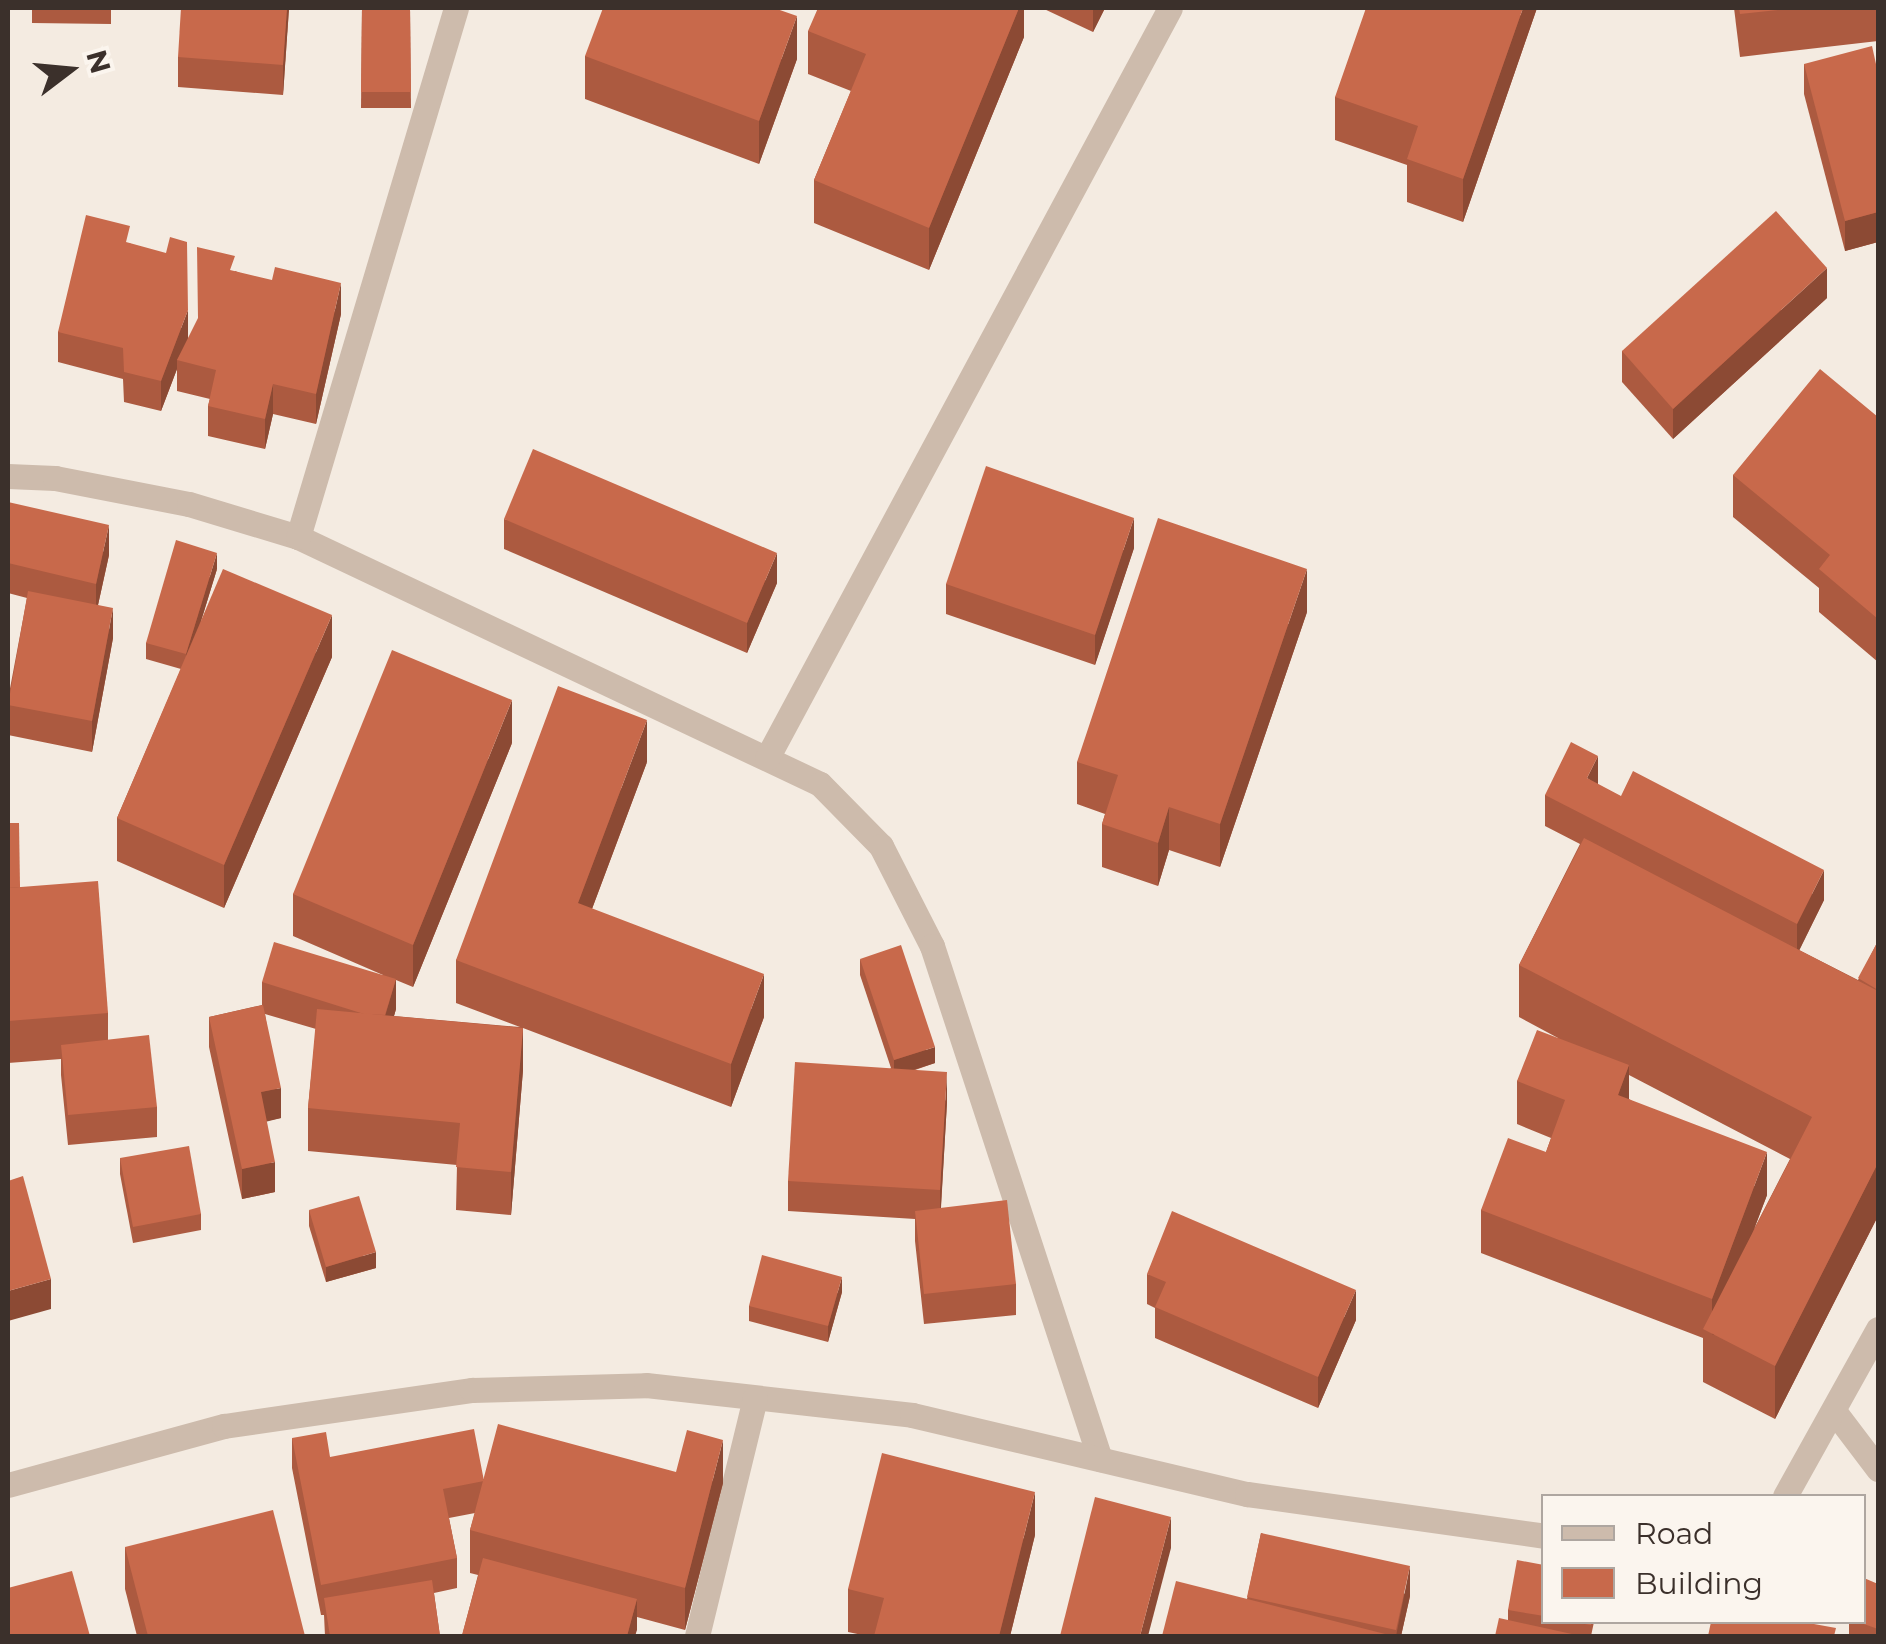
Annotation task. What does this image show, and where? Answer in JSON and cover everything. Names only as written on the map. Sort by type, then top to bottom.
[{"type":"street","points":[[298,537],[456,8]]},
{"type":"street","points":[[767,758],[1170,8]]},
{"type":"street","points":[[8,476],[55,478],[189,504],[298,537],[820,784],[881,846],[932,946],[1100,1460]]},
{"type":"street","points":[[1787,1494],[1878,1329]]},
{"type":"street","points":[[8,1485],[224,1426],[472,1390],[646,1385],[912,1414],[1247,1494],[1541,1536]]},
{"type":"street","points":[[697,1636],[756,1398]]},
{"type":"street","points":[[1834,1411],[1878,1469]]},
{"type":"building","points":[[181,8],[287,8],[283,65],[178,57]]},
{"type":"building","points":[[362,8],[410,8],[411,92],[361,92]]},
{"type":"building","points":[[603,8],[774,8],[797,16],[759,121],[585,56]]},
{"type":"building","points":[[818,8],[1019,8],[929,228],[814,180],[866,54],[808,31]]},
{"type":"building","points":[[1366,8],[1523,8],[1463,179],[1407,159],[1418,126],[1335,97]]},
{"type":"building","points":[[1739,8],[1798,8],[1740,14]]},
{"type":"building","points":[[1872,46],[1878,73],[1878,212],[1845,221],[1804,64]]},
{"type":"building","points":[[1776,211],[1827,268],[1673,409],[1622,351]]},
{"type":"building","points":[[86,215],[130,226],[126,242],[166,253],[170,237],[187,242],[188,310],[161,381],[124,372],[123,348],[58,332]]},
{"type":"building","points":[[197,247],[235,256],[230,270],[272,280],[275,267],[341,283],[316,394],[273,384],[265,419],[208,406],[216,370],[177,360],[198,318]]},
{"type":"building","points":[[1820,369],[1878,417],[1878,619],[1819,569],[1830,555],[1733,475]]},
{"type":"building","points":[[533,449],[777,553],[747,623],[504,519]]},
{"type":"building","points":[[986,466],[1134,518],[1095,635],[946,584]]},
{"type":"building","points":[[8,502],[109,525],[96,584],[8,563]]},
{"type":"building","points":[[1158,518],[1307,569],[1220,824],[1169,807],[1158,843],[1102,824],[1118,775],[1077,762]]},
{"type":"building","points":[[176,540],[217,553],[186,654],[146,643]]},
{"type":"building","points":[[223,569],[332,615],[224,865],[117,818]]},
{"type":"building","points":[[28,591],[113,608],[92,721],[8,705]]},
{"type":"building","points":[[392,650],[512,700],[413,945],[293,894]]},
{"type":"building","points":[[558,686],[647,720],[578,903],[764,974],[731,1064],[456,960]]},
{"type":"building","points":[[1571,742],[1598,756],[1587,778],[1621,796],[1633,771],[1824,870],[1797,924],[1545,795]]},
{"type":"building","points":[[8,823],[19,823],[20,887],[8,888]]},
{"type":"building","points":[[1584,838],[1878,991],[1878,1163],[1775,1366],[1703,1329],[1812,1117],[1519,965]]},
{"type":"building","points":[[98,881],[108,1013],[8,1021],[8,888]]},
{"type":"building","points":[[1878,941],[1878,990],[1858,978]]},
{"type":"building","points":[[274,942],[396,979],[385,1015],[364,1014],[262,982]]},
{"type":"building","points":[[901,945],[935,1047],[894,1060],[860,959]]},
{"type":"building","points":[[263,1005],[281,1088],[261,1092],[275,1162],[242,1169],[209,1017]]},
{"type":"building","points":[[317,1009],[523,1028],[511,1172],[456,1167],[460,1123],[308,1108]]},
{"type":"building","points":[[1537,1030],[1629,1065],[1618,1095],[1767,1152],[1712,1299],[1481,1210],[1508,1138],[1546,1152],[1565,1100],[1517,1081]]},
{"type":"building","points":[[149,1035],[157,1107],[68,1115],[61,1045]]},
{"type":"building","points":[[795,1062],[947,1072],[940,1190],[788,1181]]},
{"type":"building","points":[[189,1146],[201,1214],[133,1227],[120,1158]]},
{"type":"building","points":[[23,1176],[51,1279],[8,1291],[8,1181]]},
{"type":"building","points":[[359,1196],[376,1252],[326,1267],[309,1210]]},
{"type":"building","points":[[1007,1200],[1016,1284],[924,1294],[915,1211]]},
{"type":"building","points":[[1172,1211],[1356,1290],[1318,1377],[1155,1307],[1166,1282],[1147,1274]]},
{"type":"building","points":[[762,1255],[842,1277],[828,1326],[749,1306]]},
{"type":"building","points":[[498,1424],[676,1472],[687,1430],[723,1440],[685,1588],[470,1530]]},
{"type":"building","points":[[474,1429],[484,1481],[443,1489],[457,1558],[321,1585],[292,1438],[326,1432],[330,1457]]},
{"type":"building","points":[[882,1453],[1035,1492],[999,1636],[874,1636],[884,1598],[848,1589]]},
{"type":"building","points":[[1095,1497],[1171,1517],[1140,1636],[1060,1636]]},
{"type":"building","points":[[273,1510],[305,1636],[148,1636],[125,1547]]},
{"type":"building","points":[[1261,1533],[1410,1566],[1396,1630],[1247,1597]]},
{"type":"building","points":[[483,1558],[637,1599],[627,1636],[462,1635]]},
{"type":"building","points":[[1517,1560],[1541,1564],[1541,1616],[1508,1610]]},
{"type":"building","points":[[72,1571],[90,1636],[8,1636],[8,1588]]},
{"type":"building","points":[[1866,1579],[1878,1584],[1878,1629],[1864,1624]]},
{"type":"building","points":[[432,1580],[440,1636],[330,1636],[324,1598]]},
{"type":"building","points":[[1176,1581],[1389,1635],[1162,1636]]},
{"type":"building","points":[[1499,1618],[1581,1636],[1495,1636]]},
{"type":"building","points":[[1711,1624],[1814,1624],[1836,1628],[1834,1636],[1708,1636]]}]
